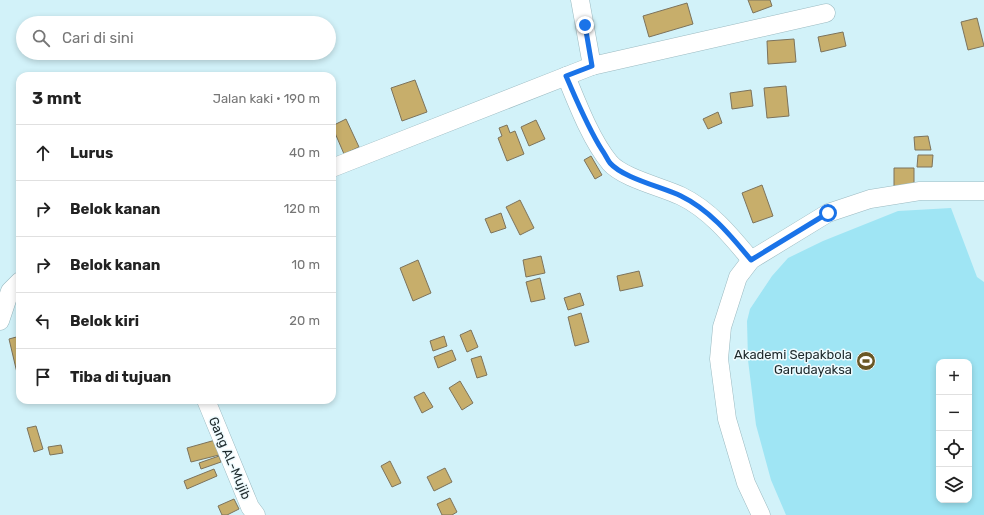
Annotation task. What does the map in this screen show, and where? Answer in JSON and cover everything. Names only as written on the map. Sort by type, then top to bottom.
[{"type":"street","points":[[580,0],[592,66]]},
{"type":"street","points":[[336,166],[592,66],[826,13]]},
{"type":"street","points":[[566,76],[593,136],[611,163],[623,172],[682,196],[697,205],[725,230],[751,260]]},
{"type":"street","points":[[760,515],[746,483],[727,419],[719,359],[722,327],[738,277],[751,260],[828,213],[870,199],[920,191],[984,191]]},
{"type":"street","points":[[0,321],[10,291],[16,285]]},
{"type":"street","name":"Gang AL-Mujib","points":[[208,404],[248,512]]},
{"type":"shaded area","name":"Akademi Sepakbola Garudayaksa","points":[[951,208],[977,277],[984,282],[984,515],[786,515],[771,480],[756,425],[748,360],[747,321],[750,309],[772,276],[788,258],[823,241],[898,211]]},
{"type":"building","points":[[748,0],[770,0],[772,6],[753,13]]},
{"type":"building","points":[[687,3],[693,24],[649,37],[643,16]]},
{"type":"building","points":[[977,18],[984,46],[968,50],[961,22]]},
{"type":"building","points":[[843,32],[846,46],[821,52],[818,37]]},
{"type":"building","points":[[794,39],[796,62],[768,64],[767,41]]},
{"type":"building","points":[[415,80],[427,112],[402,121],[391,88]]},
{"type":"building","points":[[786,86],[789,116],[767,118],[764,88]]},
{"type":"building","points":[[751,90],[753,106],[732,109],[730,93]]},
{"type":"building","points":[[718,112],[722,123],[708,129],[703,119]]},
{"type":"building","points":[[346,119],[359,147],[344,154],[336,135],[336,124]]},
{"type":"building","points":[[536,120],[545,139],[529,146],[521,127]]},
{"type":"building","points":[[507,125],[510,133],[515,131],[524,154],[507,161],[498,138],[502,136],[499,128]]},
{"type":"building","points":[[928,136],[931,150],[915,150],[914,137]]},
{"type":"building","points":[[918,155],[933,155],[932,167],[917,167]]},
{"type":"building","points":[[591,156],[602,175],[595,179],[584,160]]},
{"type":"building","points":[[894,168],[914,168],[914,187],[894,186]]},
{"type":"building","points":[[762,185],[773,216],[753,223],[742,193]]},
{"type":"building","points":[[520,200],[534,228],[520,235],[506,207]]},
{"type":"building","points":[[501,213],[506,228],[491,233],[485,219]]},
{"type":"building","points":[[541,256],[545,273],[526,277],[523,260]]},
{"type":"building","points":[[418,260],[431,293],[413,301],[400,268]]},
{"type":"building","points":[[639,271],[643,286],[620,291],[617,276]]},
{"type":"building","points":[[540,278],[545,299],[531,302],[526,282]]},
{"type":"building","points":[[580,293],[584,305],[568,310],[564,298]]},
{"type":"building","points":[[581,313],[589,342],[575,346],[568,317]]},
{"type":"building","points":[[471,330],[478,347],[467,352],[460,335]]},
{"type":"building","points":[[444,336],[447,346],[433,351],[430,341]]},
{"type":"building","points":[[16,337],[16,369],[9,339]]},
{"type":"building","points":[[452,350],[456,360],[438,368],[434,357]]},
{"type":"building","points":[[481,356],[487,375],[477,378],[471,359]]},
{"type":"building","points":[[460,381],[473,403],[462,410],[449,388]]},
{"type":"building","points":[[424,392],[433,407],[422,413],[414,397]]},
{"type":"building","points":[[36,426],[43,449],[34,452],[27,428]]},
{"type":"building","points":[[219,439],[223,454],[191,462],[187,448]]},
{"type":"building","points":[[61,445],[63,453],[50,455],[48,447]]},
{"type":"building","points":[[219,456],[221,462],[201,469],[199,463]]},
{"type":"building","points":[[390,461],[401,483],[392,487],[381,466]]},
{"type":"building","points":[[445,468],[452,482],[434,491],[427,477]]},
{"type":"building","points":[[214,469],[217,476],[187,489],[184,481]]},
{"type":"building","points":[[450,498],[457,512],[452,515],[442,515],[437,504]]},
{"type":"building","points":[[234,499],[239,509],[227,515],[222,515],[218,506]]},
{"type":"place","name":"Akademi Sepakbola Garudayaksa","points":[[866,361]]},
{"type":"route","points":[[585,25],[592,66],[566,76],[593,136],[611,163],[623,172],[637,179],[682,196],[697,205],[710,215],[751,260],[828,213]]}]
